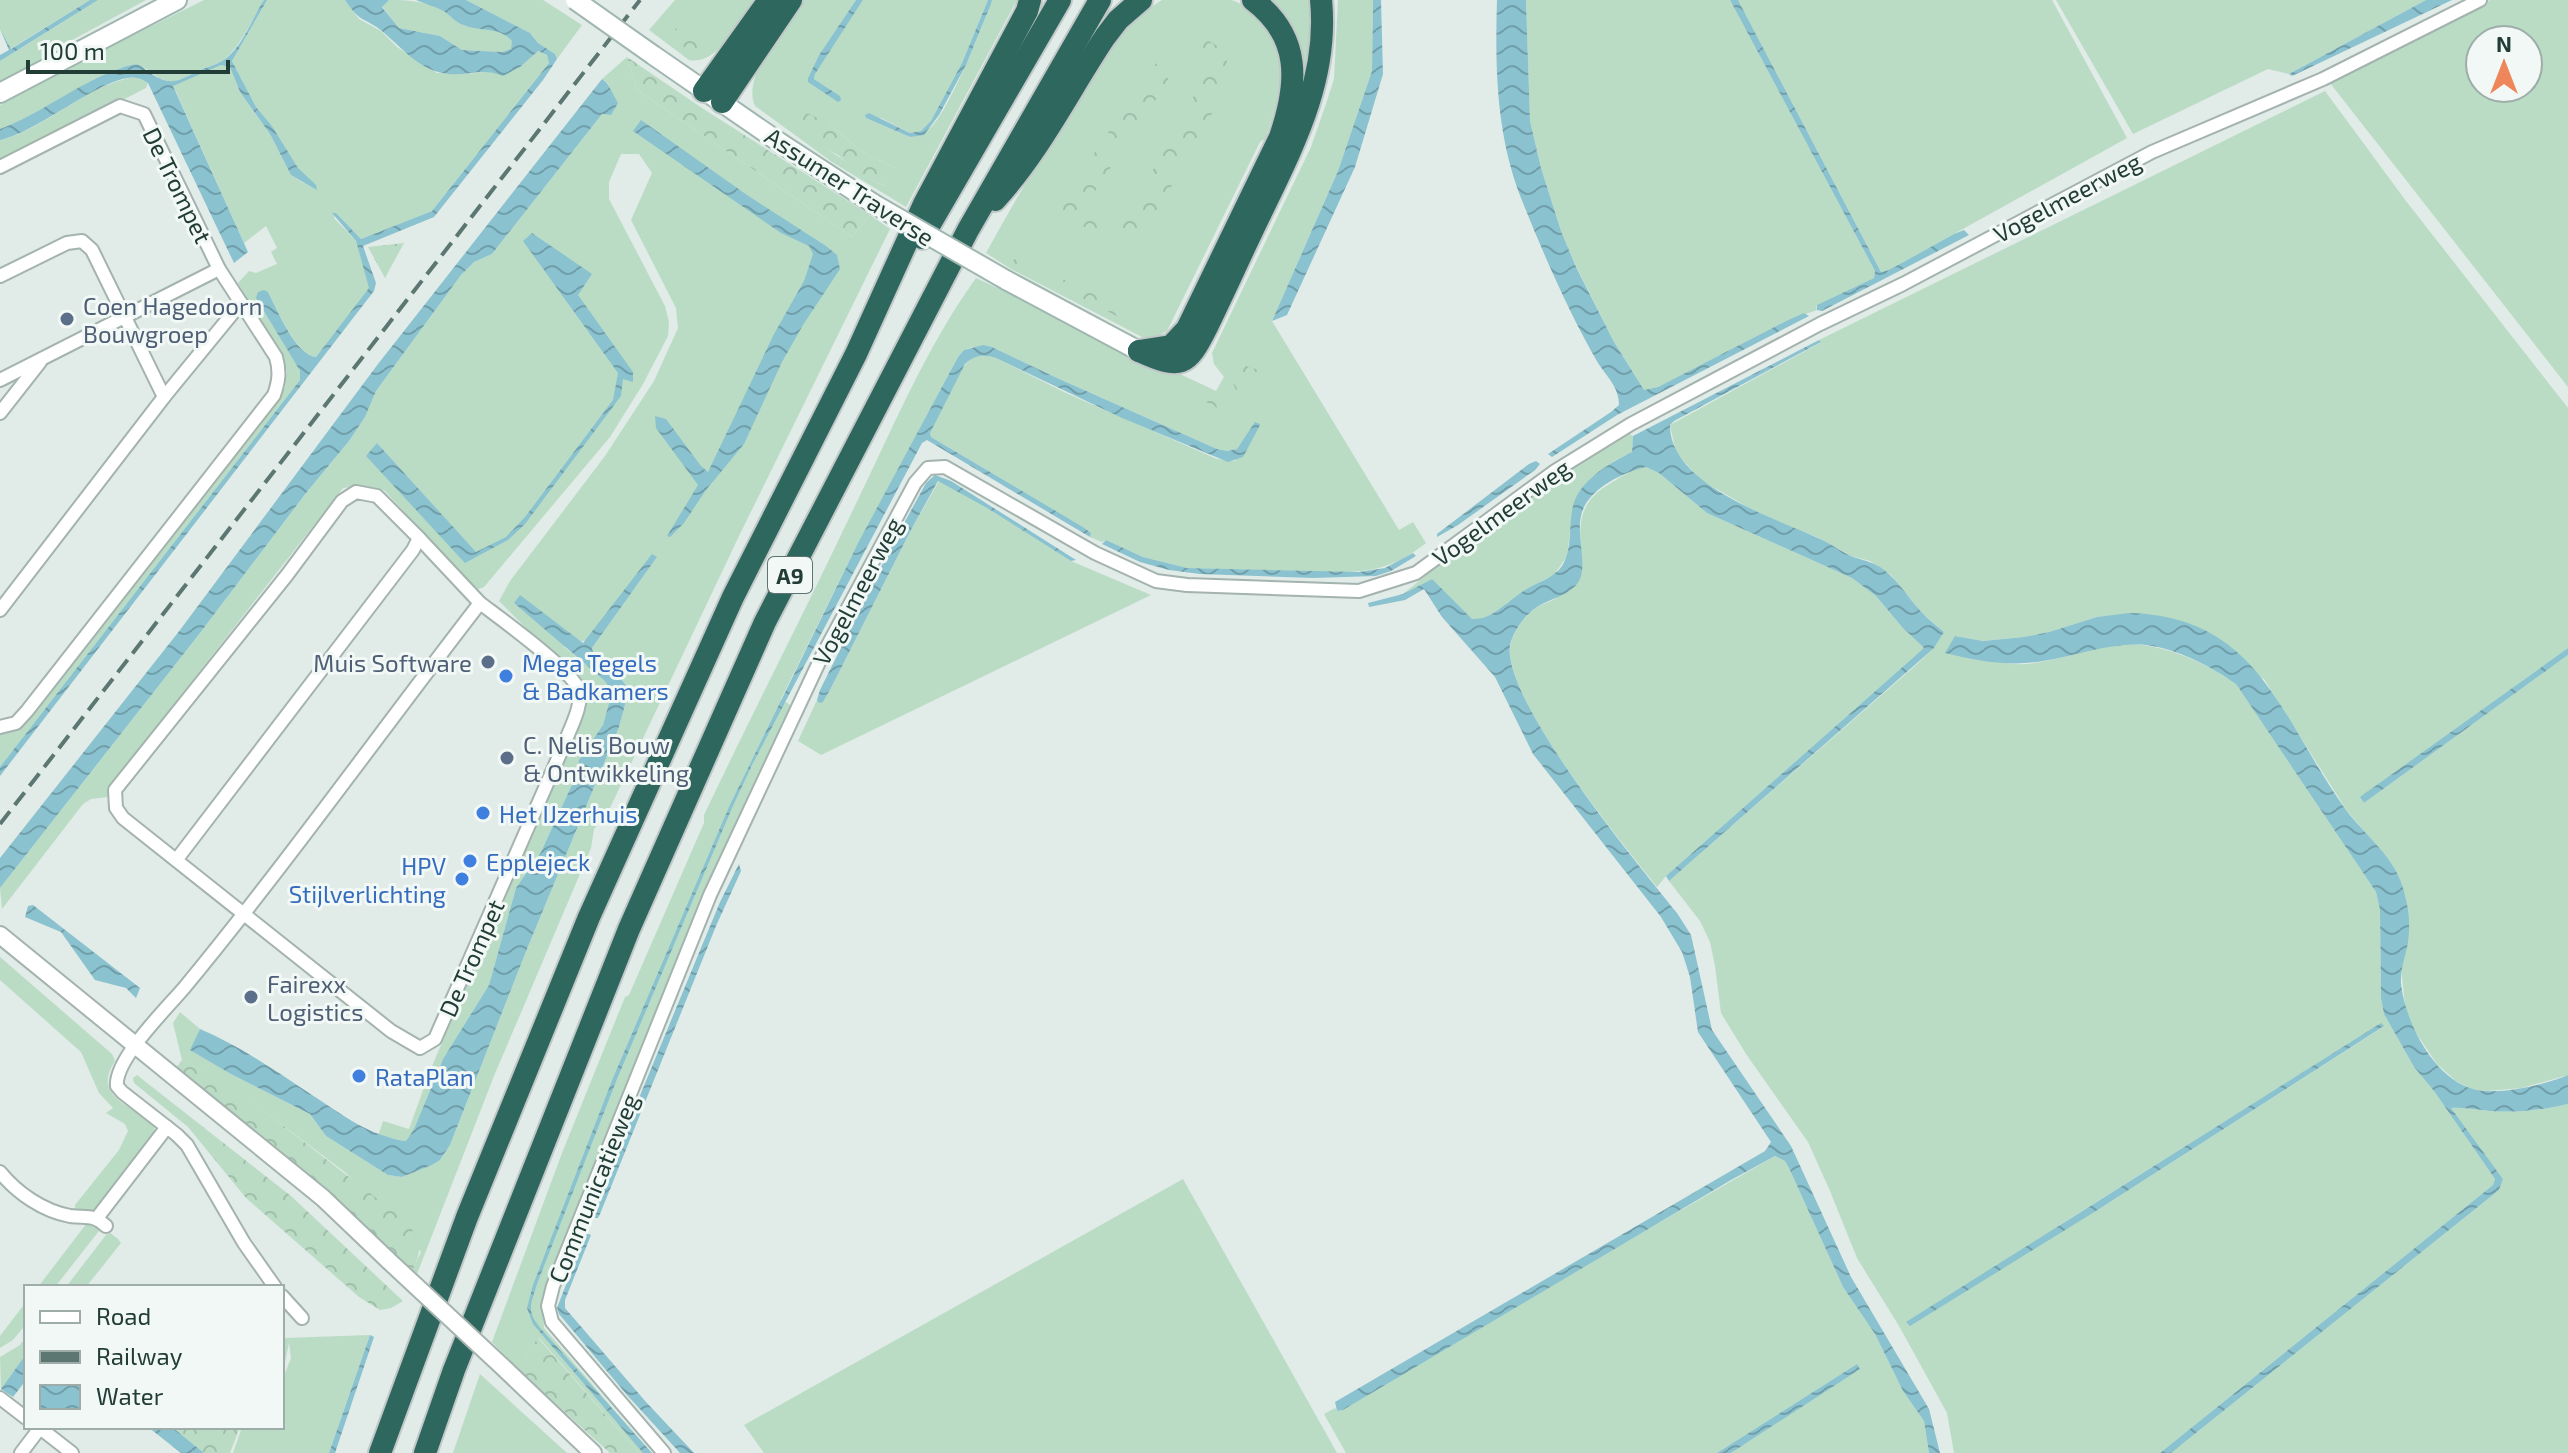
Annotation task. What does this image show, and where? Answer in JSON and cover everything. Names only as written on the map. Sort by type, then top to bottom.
[{"type":"highway","points":[[713,96],[769,0]]},
{"type":"highway","points":[[713,96],[791,0]]},
{"type":"highway","name":"A9","points":[[380,1453],[467,1217],[589,917],[733,597],[856,354],[924,204],[1020,25],[1030,0]]},
{"type":"highway","name":"A9","points":[[856,354],[1060,0]]},
{"type":"highway","name":"A9","points":[[425,1453],[454,1370],[629,929],[765,622],[968,230],[1100,0]]},
{"type":"highway","name":"A9","points":[[968,230],[1017,176],[1105,37],[1118,20],[1141,0]]},
{"type":"highway","points":[[1139,351],[1171,346],[1187,329],[1280,137],[1290,107],[1293,83],[1288,45],[1274,20],[1253,0]]},
{"type":"highway","points":[[1139,351],[1171,364],[1186,359],[1195,350],[1286,163],[1310,104],[1322,46],[1321,0]]},
{"type":"highway","name":"A9","points":[[441,1453],[452,1416],[454,1370]]},
{"type":"main road","points":[[0,93],[177,0]]},
{"type":"main road","name":"Assumer Traverse","points":[[575,0],[874,204],[1006,280],[1139,351]]},
{"type":"street","name":"Vogelmeerweg","points":[[710,895],[821,658],[915,483],[928,468],[945,467],[1095,553],[1156,581],[1187,585],[1359,591],[1416,573],[1555,471],[1631,424],[2152,152],[2323,79],[2480,0]]},
{"type":"street","name":"De Trompet","points":[[0,167],[120,106],[144,114],[219,269],[276,357],[279,370],[274,395],[27,711],[16,723],[0,727]]},
{"type":"street","points":[[0,276],[67,243],[82,241],[92,250],[164,397]]},
{"type":"street","name":"De Trompet","points":[[0,380],[219,269]]},
{"type":"street","points":[[0,610],[164,397],[241,303]]},
{"type":"street","name":"De Trompet","points":[[0,413],[44,358]]},
{"type":"street","name":"De Trompet","points":[[356,492],[377,496],[480,603],[560,667],[579,689],[579,704],[435,1039],[420,1048],[391,1031],[123,818],[116,808],[115,790],[287,575],[342,501],[356,492]]},
{"type":"street","points":[[177,859],[413,550],[419,538]]},
{"type":"street","points":[[274,1285],[244,1243],[187,1145],[117,1086],[118,1072],[135,1045],[245,914],[480,603]]},
{"type":"street","name":"Communicatieweg","points":[[664,1453],[552,1322],[548,1306],[553,1286],[710,895]]},
{"type":"street","points":[[0,935],[323,1198],[593,1453]]},
{"type":"street","points":[[0,1172],[16,1190],[39,1204],[67,1216],[102,1222],[167,1127]]},
{"type":"street","points":[[284,1298],[302,1318]]},
{"type":"street","points":[[0,1398],[24,1416]]},
{"type":"street","points":[[21,1453],[38,1429]]},
{"type":"street","points":[[40,1429],[72,1453]]},
{"type":"green space","points":[[0,0],[90,0],[10,49],[0,29]]},
{"type":"green space","points":[[98,0],[146,0],[52,51],[50,58],[0,85],[0,61]]},
{"type":"green space","points":[[204,0],[264,0],[242,38],[223,60],[172,81],[163,80],[141,66],[130,65],[96,79],[0,129],[0,105]]},
{"type":"green space","points":[[267,0],[345,0],[359,19],[381,31],[397,47],[437,73],[468,74],[520,67],[537,51],[547,55],[549,63],[432,211],[361,239],[336,213],[334,218],[356,241],[370,288],[316,357],[294,340],[268,292],[258,301],[300,371],[300,380],[0,767],[0,734],[18,730],[25,724],[285,388],[287,371],[284,363],[238,283],[249,271],[256,273],[277,264],[271,252],[277,248],[266,226],[244,243],[173,85],[221,65],[230,67],[240,92],[270,134],[291,175],[304,183],[314,184],[302,175],[272,126],[256,107],[232,61]]},
{"type":"green space","points":[[389,0],[425,3],[463,25],[501,33],[513,41],[511,49],[502,52],[462,50],[440,36],[399,28],[382,6]]},
{"type":"green space","points":[[466,0],[543,0],[582,25],[557,59],[530,33]]},
{"type":"green space","points":[[675,0],[753,0],[718,49],[700,60],[689,60],[649,30]]},
{"type":"green space","points":[[803,0],[856,0],[819,55],[808,78],[840,96],[814,79],[815,73],[863,0],[988,0],[962,63],[931,122],[921,131],[910,133],[881,118],[866,118],[910,137],[928,130],[936,122],[964,70],[992,0],[1017,0],[906,207],[832,162],[755,106],[752,94],[760,65]],"holes":[[[827,122],[862,152],[895,168],[886,186],[865,176],[810,135]]]},
{"type":"green space","points":[[1162,0],[1231,0],[1241,4],[1268,30],[1275,44],[1280,75],[1275,108],[1265,139],[1260,142],[1167,331],[1156,337],[1142,337],[986,253],[1102,58],[1129,26]]},
{"type":"green space","points":[[1269,0],[1316,0],[1317,31],[1302,98]]},
{"type":"green space","points":[[1338,0],[1373,0],[1372,71],[1338,171],[1272,321],[1399,530],[1413,522],[1426,543],[1385,566],[1338,572],[1187,568],[1143,557],[1106,540],[1102,542],[1090,537],[1091,533],[1083,527],[931,437],[930,433],[949,393],[971,359],[977,356],[996,358],[1066,393],[1217,459],[1235,461],[1245,438],[1237,449],[1217,449],[992,347],[964,350],[851,557],[781,699],[795,708],[706,893],[594,1166],[547,1290],[543,1307],[544,1328],[651,1453],[639,1453],[539,1338],[524,1357],[524,1375],[492,1342],[562,1153],[625,997],[629,995],[722,777],[909,393],[940,334],[976,278],[1216,391],[1224,377],[1214,364],[1212,353],[1311,147],[1334,79]]},
{"type":"green space","points":[[1526,0],[1730,0],[1875,271],[1874,278],[1816,306],[1817,310],[1784,322],[1658,387],[1644,390],[1614,342],[1577,268],[1561,231],[1541,168],[1530,121]]},
{"type":"green space","points":[[1738,0],[2052,0],[2127,138],[1881,272]]},
{"type":"green space","points":[[2056,0],[2426,0],[2289,74],[2268,69],[2133,134]]},
{"type":"green space","points":[[2490,0],[2568,0],[2568,387],[2330,83]]},
{"type":"green space","points":[[681,24],[707,40],[710,46],[696,54],[671,39],[669,35]]},
{"type":"green space","points":[[1192,32],[1225,50],[1230,81],[1136,250],[1053,213],[1156,63],[1169,80],[1085,206],[1123,224],[1211,65],[1184,57]]},
{"type":"green space","points":[[627,57],[637,90],[852,237],[870,215],[890,229],[609,810],[594,829],[591,848],[494,1076],[417,1274],[413,1270],[421,1252],[346,1173],[232,1087],[182,1060],[173,1023],[180,1012],[200,1029],[191,1050],[310,1114],[326,1136],[388,1175],[402,1177],[432,1165],[441,1159],[450,1145],[619,727],[629,690],[615,670],[592,648],[657,557],[586,640],[564,647],[606,681],[612,692],[603,725],[580,760],[575,778],[541,852],[516,888],[489,985],[443,1059],[414,1129],[406,1141],[378,1136],[383,1121],[409,1129],[430,1071],[586,702],[586,687],[581,678],[499,601],[510,581],[605,456],[654,381],[678,328],[676,308],[631,220],[652,173],[639,154],[621,154],[609,182],[609,199],[665,306],[668,336],[610,437],[484,587],[474,588],[384,490],[360,486],[343,488],[111,785],[108,797],[91,799],[83,804],[2,909],[0,888],[349,441],[365,417],[376,391],[461,275],[474,262],[492,254],[602,114],[611,115],[608,83],[602,79]],"holes":[[[378,444],[478,555],[367,456]]]},
{"type":"green space","points":[[627,57],[870,215],[852,237],[637,90]]},
{"type":"green space","points":[[136,77],[148,83],[146,88],[0,163],[0,140],[35,126],[100,88]]},
{"type":"green space","points":[[2325,91],[2406,201],[2568,408],[2568,648],[2361,797],[2364,803],[2568,655],[2568,1075],[2522,1088],[2487,1091],[2471,1089],[2456,1081],[2437,1064],[2410,1024],[2405,1005],[2401,968],[2407,944],[2406,898],[2399,878],[2383,853],[2347,811],[2264,679],[2147,614],[2097,617],[2024,637],[1983,641],[1955,636],[1993,659],[2018,664],[2114,645],[2146,646],[2193,660],[2236,684],[2376,892],[2380,910],[2384,1014],[2414,1067],[2495,1179],[2493,1185],[2160,1453],[1954,1453],[1947,1413],[1857,1258],[1808,1142],[1721,1013],[1710,942],[1700,921],[1669,881],[1916,665],[1934,648],[1944,632],[1920,611],[1891,575],[1870,561],[1851,556],[1819,538],[1763,516],[1701,480],[1676,453],[1670,425],[1820,343],[1819,340]],"holes":[[[2380,1024],[2383,1027],[2096,1211],[2058,1226]]]},
{"type":"green space","points":[[802,111],[827,122],[862,152],[895,168],[899,180],[886,186],[862,176],[838,155],[816,144],[810,135],[785,120],[787,116]]},
{"type":"green space","points":[[404,243],[385,278],[368,247]]},
{"type":"green space","points":[[1017,256],[1147,321],[1156,318],[1162,321],[1152,328],[1136,326],[1012,262]]},
{"type":"green space","points":[[1221,358],[1259,370],[1249,395],[1238,408],[1221,410],[1189,393],[1222,396],[1236,390]]},
{"type":"green space","points":[[1626,432],[1633,436],[1632,452],[1591,478],[1570,532],[1567,556],[1554,575],[1480,619],[1472,619],[1465,614],[1432,579],[1403,594],[1566,470]]},
{"type":"green space","points":[[1646,467],[1659,473],[1707,513],[1852,578],[1876,596],[1924,648],[1657,887],[1565,766],[1522,692],[1511,662],[1512,639],[1523,620],[1541,605],[1559,596],[1582,573],[1581,522],[1589,501],[1619,478]]},
{"type":"green space","points":[[939,481],[1071,561],[1151,595],[821,755],[798,741],[817,700],[823,702],[831,688]]},
{"type":"green space","points":[[0,957],[112,1054],[115,1061],[108,1084],[111,1092],[154,1127],[155,1134],[97,1209],[75,1211],[75,1205],[119,1150],[128,1131],[125,1124],[106,1113],[113,1108],[99,1093],[81,1052],[0,980]]},
{"type":"green space","points":[[182,1060],[232,1086],[407,1222],[419,1245],[413,1270],[284,1156],[176,1068]]},
{"type":"green space","points":[[137,1075],[291,1196],[403,1301],[380,1310],[359,1297],[246,1198],[188,1127],[134,1083],[133,1078]]},
{"type":"green space","points":[[2568,1104],[2568,1453],[2171,1453],[2499,1190],[2503,1179],[2450,1108],[2509,1112]]},
{"type":"green space","points":[[1775,1156],[1785,1161],[1789,1168],[1843,1287],[1875,1334],[1903,1391],[1924,1421],[1929,1453],[1731,1453],[1859,1369],[1857,1364],[1717,1453],[1346,1453],[1324,1414],[1335,1408],[1337,1411],[1343,1410],[1532,1296]]},
{"type":"green space","points":[[1183,1179],[1337,1453],[764,1453],[744,1425]]},
{"type":"green space","points":[[100,1221],[102,1227],[57,1285],[40,1285],[87,1223]]},
{"type":"green space","points":[[110,1233],[121,1243],[88,1285],[68,1285]]},
{"type":"green space","points":[[24,1305],[24,1326],[13,1340],[0,1348],[0,1336]]},
{"type":"green space","points":[[370,1335],[329,1453],[233,1453],[241,1429],[284,1429],[284,1376],[291,1358],[289,1343],[284,1367],[285,1338]]},
{"type":"green space","points":[[538,1338],[639,1453],[610,1453],[524,1375],[524,1357]]},
{"type":"green space","points":[[24,1340],[24,1357],[1,1389],[0,1357]]},
{"type":"green space","points":[[480,1374],[567,1453],[453,1453]]},
{"type":"green space","points":[[174,1429],[239,1429],[230,1453],[204,1453]]},
{"type":"water","points":[[90,0],[98,0],[0,61],[0,55],[9,50],[0,29],[11,49]]},
{"type":"water","points":[[264,0],[267,0],[232,61],[256,107],[317,190],[291,175],[270,134],[240,92],[230,67],[221,65],[173,86],[248,252],[234,263],[148,83],[143,80],[124,79],[108,84],[33,127],[0,140],[0,129],[30,116],[86,83],[126,66],[137,65],[159,78],[173,81],[219,63],[241,41]]},
{"type":"water","points":[[345,0],[389,0],[382,7],[399,28],[440,36],[462,50],[502,52],[511,49],[512,41],[507,36],[463,25],[442,10],[416,0],[466,0],[530,33],[557,59],[434,217],[363,246],[376,283],[374,291],[0,776],[0,767],[300,380],[300,371],[256,298],[258,292],[268,292],[294,340],[301,349],[316,357],[369,288],[356,241],[332,213],[336,213],[361,239],[432,211],[549,63],[547,55],[538,51],[520,67],[503,76],[489,72],[439,72],[412,58],[382,31],[359,16]]},
{"type":"water","points":[[856,0],[863,0],[814,79],[840,96],[838,102],[808,82],[808,78],[819,55]]},
{"type":"water","points":[[988,0],[992,0],[991,4],[966,65],[939,115],[924,135],[910,137],[866,118],[865,115],[869,113],[910,133],[921,131],[931,121],[962,63]]},
{"type":"water","points":[[1373,0],[1381,0],[1383,74],[1355,167],[1287,315],[1272,321],[1338,171],[1372,71]]},
{"type":"water","points":[[1497,0],[1526,0],[1530,121],[1541,168],[1577,269],[1614,342],[1644,390],[1658,387],[1804,313],[1809,316],[1617,415],[1552,457],[1548,454],[1619,405],[1615,387],[1598,363],[1566,302],[1513,174],[1499,100]]},
{"type":"water","points":[[1730,0],[1738,0],[1881,272],[1954,234],[1964,230],[1969,235],[1822,311],[1817,310],[1817,305],[1874,278],[1875,271]]},
{"type":"water","points":[[2426,0],[2452,0],[2292,76],[2289,74]]},
{"type":"water","points":[[602,79],[618,103],[611,115],[602,114],[492,254],[474,262],[461,275],[376,391],[365,417],[349,441],[0,888],[0,858],[180,630],[378,364]]},
{"type":"water","points":[[641,120],[826,246],[837,255],[840,269],[782,362],[744,444],[670,537],[667,536],[698,485],[656,428],[655,416],[666,419],[708,472],[774,334],[804,281],[813,254],[809,246],[781,233],[633,131]]},
{"type":"water","points":[[532,233],[592,274],[578,295],[633,372],[633,382],[623,379],[621,396],[525,524],[508,540],[465,563],[366,456],[377,443],[476,552],[506,537],[525,517],[613,400],[618,373],[523,241]]},
{"type":"water","points":[[1819,340],[1821,342],[1674,421],[1670,425],[1674,446],[1686,465],[1727,496],[1885,571],[1923,614],[1944,632],[1934,648],[1669,881],[1666,876],[1924,648],[1876,596],[1852,578],[1707,513],[1659,473],[1646,467],[1617,478],[1590,498],[1580,523],[1580,579],[1571,590],[1537,607],[1521,622],[1511,641],[1512,666],[1525,699],[1574,780],[1691,935],[1712,1030],[1791,1146],[1851,1277],[1929,1409],[1940,1453],[1929,1453],[1924,1421],[1903,1391],[1875,1334],[1843,1287],[1789,1168],[1785,1161],[1775,1156],[1337,1411],[1335,1402],[1765,1151],[1771,1142],[1698,1032],[1690,977],[1682,952],[1661,917],[1533,754],[1495,677],[1442,617],[1424,589],[1405,600],[1369,607],[1368,603],[1403,594],[1432,579],[1472,619],[1490,615],[1562,566],[1569,546],[1572,511],[1580,491],[1594,475],[1632,452],[1633,436]]},
{"type":"water","points":[[983,345],[1217,449],[1237,449],[1255,422],[1260,424],[1243,457],[1228,462],[1122,418],[996,358],[979,356],[965,364],[930,433],[931,437],[1083,527],[1091,533],[1090,537],[927,440],[922,443],[752,765],[617,1079],[531,1304],[533,1318],[542,1330],[652,1453],[643,1453],[533,1324],[527,1308],[533,1285],[613,1078],[729,807],[858,543],[958,357],[964,350]]},
{"type":"water","points":[[1536,461],[1540,464],[1535,470],[1437,537],[1437,534]]},
{"type":"water","points":[[935,475],[951,481],[1076,560],[1071,561],[938,481],[831,688],[823,702],[819,703],[820,690],[891,547],[926,483]]},
{"type":"water","points":[[1106,540],[1143,557],[1187,568],[1359,572],[1385,568],[1413,553],[1416,556],[1376,576],[1313,578],[1200,574],[1140,562],[1102,544]]},
{"type":"water","points":[[652,554],[657,557],[592,648],[615,670],[629,690],[619,727],[450,1145],[440,1160],[402,1177],[388,1175],[326,1136],[310,1114],[190,1050],[200,1029],[258,1059],[357,1124],[380,1135],[406,1141],[443,1059],[489,985],[516,888],[541,852],[575,778],[579,760],[603,725],[612,692],[605,681],[514,603],[520,595],[583,643]]},
{"type":"water","points":[[2129,613],[2173,619],[2209,632],[2238,653],[2262,679],[2283,709],[2346,810],[2390,862],[2401,882],[2408,912],[2408,942],[2401,978],[2404,999],[2415,1031],[2445,1073],[2459,1083],[2483,1091],[2534,1086],[2568,1075],[2568,1104],[2510,1112],[2451,1108],[2503,1179],[2499,1190],[2171,1453],[2160,1453],[2493,1185],[2495,1179],[2414,1067],[2384,1014],[2380,910],[2376,892],[2236,684],[2193,659],[2146,645],[2120,646],[2018,663],[1981,661],[1945,653],[1955,636],[1983,641],[2024,637],[2097,617]]},
{"type":"water","points":[[2568,648],[2568,655],[2364,803],[2360,797]]},
{"type":"water","points":[[739,864],[741,871],[600,1214],[598,1218],[593,1218],[591,1214],[720,902]]},
{"type":"water","points":[[33,905],[140,988],[136,998],[126,988],[95,980],[61,932],[25,917],[28,906]]},
{"type":"water","points":[[2381,1023],[2384,1026],[2096,1211],[1910,1326],[1906,1322]]},
{"type":"water","points":[[586,1233],[591,1235],[565,1300],[565,1308],[694,1453],[680,1453],[559,1314],[557,1308]]},
{"type":"water","points":[[370,1335],[374,1337],[335,1453],[329,1453]]},
{"type":"water","points":[[24,1357],[24,1383],[13,1397],[1,1389]]},
{"type":"water","points":[[1857,1364],[1860,1369],[1731,1453],[1717,1453]]},
{"type":"water","points":[[151,1429],[174,1429],[204,1453],[181,1453]]},
{"type":"railway","points":[[0,824],[640,0]]},
{"type":"place","name":"Coen Hagedoorn Bouwgroep","points":[[67,319]]},
{"type":"place","name":"Muis Software","points":[[488,662]]},
{"type":"place","name":"Mega Tegels & Badkamers","points":[[506,676]]},
{"type":"place","name":"C. Nelis Bouw & Ontwikkeling","points":[[507,758]]},
{"type":"place","name":"Het IJzerhuis","points":[[483,813]]},
{"type":"place","name":"Epplejeck","points":[[470,861]]},
{"type":"place","name":"HPV Stijlverlichting","points":[[462,879]]},
{"type":"place","name":"Fairexx Logistics","points":[[251,997]]},
{"type":"place","name":"RataPlan","points":[[359,1076]]}]
